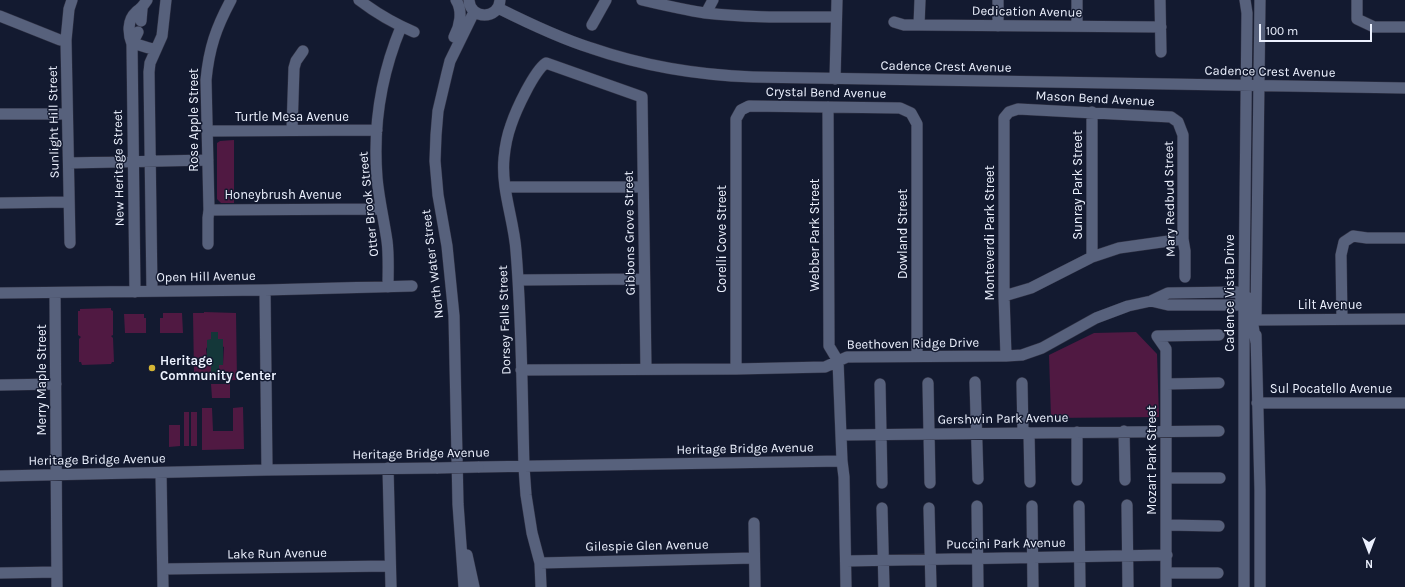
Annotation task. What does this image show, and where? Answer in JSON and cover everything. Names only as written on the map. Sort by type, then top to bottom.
[{"type":"street","name":"Sunlight Hill Street","points":[[70,243],[66,40],[69,9],[72,0]]},
{"type":"street","points":[[152,291],[149,72],[150,63],[160,42],[164,29],[164,10],[166,0]]},
{"type":"street","name":"Rose Apple Street","points":[[208,244],[209,210],[206,80],[211,44],[231,0]]},
{"type":"street","points":[[359,0],[368,8],[414,32]]},
{"type":"street","points":[[450,61],[454,38],[460,20],[460,10],[456,0]]},
{"type":"street","points":[[469,0],[470,7],[478,15],[489,15],[494,13],[499,4]]},
{"type":"street","points":[[592,25],[606,0]]},
{"type":"street","points":[[642,0],[706,13],[769,17],[836,17]]},
{"type":"street","points":[[706,13],[713,0]]},
{"type":"street","points":[[835,79],[837,0]]},
{"type":"street","points":[[919,25],[920,0]]},
{"type":"street","points":[[998,0],[998,26]]},
{"type":"street","points":[[1077,0],[1077,26]]},
{"type":"street","points":[[1160,0],[1161,52]]},
{"type":"street","name":"Cadence Vista Drive","points":[[1244,587],[1245,85],[1247,13],[1245,0]]},
{"type":"street","name":"Cadence Vista Drive","points":[[1260,0],[1256,286],[1257,403],[1260,490],[1260,587]]},
{"type":"street","points":[[1357,0],[1357,19],[1374,27],[1405,27]]},
{"type":"street","name":"New Heritage Street","points":[[132,44],[140,27],[144,4]]},
{"type":"street","name":"New Heritage Street","points":[[135,292],[132,44],[129,34],[130,21],[135,13],[144,4]]},
{"type":"street","name":"Cadence Crest Avenue","points":[[499,4],[576,43],[619,57],[655,66],[701,73],[743,77],[1405,88]]},
{"type":"street","name":"North Water Street","points":[[464,587],[460,520],[454,316],[447,246],[438,195],[435,160],[438,111],[450,61],[474,12]]},
{"type":"street","points":[[0,16],[60,40],[66,40]]},
{"type":"street","name":"Dedication Avenue","points":[[894,22],[904,25],[1161,27]]},
{"type":"street","name":"Otter Brook Street","points":[[388,287],[387,240],[377,179],[377,130],[386,69],[402,27]]},
{"type":"street","points":[[132,44],[139,44],[149,49],[156,49]]},
{"type":"street","points":[[292,130],[294,68],[296,61],[303,51]]},
{"type":"street","name":"Gibbons Grove Street","points":[[546,63],[642,97],[646,369]]},
{"type":"street","name":"Dorsey Falls Street","points":[[541,587],[540,563],[532,533],[527,503],[524,467],[519,280],[516,242],[505,188],[504,160],[506,142],[511,125],[534,75],[546,63]]},
{"type":"street","name":"Crystal Bend Avenue","points":[[740,110],[748,106],[900,108],[911,113]]},
{"type":"street","name":"Webber Park Street","points":[[828,107],[829,346],[838,361]]},
{"type":"street","name":"Mason Bend Avenue","points":[[1009,112],[1018,109],[1092,112],[1171,117],[1178,122]]},
{"type":"street","name":"Corelli Cove Street","points":[[736,369],[736,119],[740,110]]},
{"type":"street","name":"Monteverdi Park Street","points":[[1006,356],[1004,296],[1004,118],[1009,112]]},
{"type":"street","name":"Sunray Park Street","points":[[1092,112],[1092,257]]},
{"type":"street","name":"Dowland Street","points":[[911,113],[917,124],[917,356]]},
{"type":"street","points":[[0,114],[67,114]]},
{"type":"street","name":"Mary Redbud Street","points":[[1178,122],[1183,136],[1183,239],[1185,251],[1185,277]]},
{"type":"street","name":"Turtle Mesa Avenue","points":[[208,131],[377,130]]},
{"type":"street","points":[[69,163],[151,160],[208,160]]},
{"type":"street","points":[[1245,183],[1258,190]]},
{"type":"street","points":[[505,188],[643,187]]},
{"type":"street","points":[[0,203],[69,202]]},
{"type":"street","name":"Honeybrush Avenue","points":[[209,210],[381,209]]},
{"type":"street","points":[[1342,319],[1341,255],[1344,242],[1353,236],[1367,238],[1405,238]]},
{"type":"street","points":[[1004,296],[1030,288],[1092,257],[1119,248],[1183,239]]},
{"type":"street","points":[[519,280],[644,279]]},
{"type":"street","name":"Open Hill Avenue","points":[[0,293],[265,290],[412,286]]},
{"type":"street","points":[[1256,286],[1244,299],[1251,311],[1256,342]]},
{"type":"street","points":[[265,290],[267,470]]},
{"type":"street","name":"Merry Maple Street","points":[[55,293],[57,587]]},
{"type":"street","name":"Beethoven Ridge Drive","points":[[521,370],[825,367],[847,357],[1022,355],[1042,348],[1096,318],[1128,306],[1151,302],[1168,305],[1237,306],[1244,299]]},
{"type":"street","name":"Lilt Avenue","points":[[1256,320],[1405,319]]},
{"type":"street","name":"Mozart Park Street","points":[[1166,587],[1166,349],[1157,336],[1219,335]]},
{"type":"street","points":[[838,361],[844,477],[846,587]]},
{"type":"street","points":[[975,382],[978,479]]},
{"type":"street","points":[[1022,382],[1030,482]]},
{"type":"street","points":[[928,383],[930,483]]},
{"type":"street","points":[[1166,384],[1219,383]]},
{"type":"street","points":[[0,385],[56,384]]},
{"type":"street","points":[[880,384],[882,483]]},
{"type":"street","name":"Sul Pocatello Avenue","points":[[1257,403],[1405,403]]},
{"type":"street","name":"Gershwin Park Avenue","points":[[841,435],[1165,430],[1219,431]]},
{"type":"street","points":[[1124,431],[1125,480]]},
{"type":"street","points":[[1077,432],[1077,480]]},
{"type":"street","name":"Heritage Bridge Avenue","points":[[0,476],[267,470],[842,461]]},
{"type":"street","points":[[388,468],[391,587]]},
{"type":"street","points":[[161,473],[163,587]]},
{"type":"street","points":[[1166,478],[1220,478]]},
{"type":"street","points":[[1127,505],[1128,587]]},
{"type":"street","points":[[977,506],[978,587]]},
{"type":"street","points":[[1032,506],[1033,587]]},
{"type":"street","points":[[1079,506],[1080,587]]},
{"type":"street","points":[[882,508],[884,587]]},
{"type":"street","points":[[929,508],[931,587]]},
{"type":"street","name":"North Water Street","points":[[460,520],[474,587]]},
{"type":"street","points":[[754,523],[755,587]]},
{"type":"street","points":[[1166,525],[1219,526]]},
{"type":"street","name":"Puccini Park Avenue","points":[[846,561],[1166,555]]},
{"type":"street","name":"Gilespie Glen Avenue","points":[[540,563],[754,558]]},
{"type":"street","name":"Lake Run Avenue","points":[[163,569],[390,566]]},
{"type":"street","points":[[0,573],[57,572]]},
{"type":"street","points":[[1166,573],[1218,573]]},
{"type":"shaded area","points":[[234,140],[234,203],[221,203],[217,199],[217,143],[220,141]]},
{"type":"shaded area","points":[[111,308],[113,311],[113,335],[111,336],[113,338],[114,362],[111,364],[82,365],[81,362],[79,362],[79,339],[81,337],[78,335],[78,311],[80,311],[80,309]]},
{"type":"shaded area","points":[[163,313],[182,313],[183,333],[160,333],[160,318],[163,318]]},
{"type":"shaded area","points":[[193,313],[236,313],[237,380],[180,381],[180,373],[194,373]],"holes":[[[211,340],[224,347],[223,365],[219,365],[207,358],[206,349]]]},
{"type":"shaded area","points":[[124,314],[144,314],[144,318],[146,318],[146,333],[125,333]]},
{"type":"shaded area","points":[[211,332],[218,332],[218,339],[223,339],[223,365],[219,365],[219,373],[211,373],[211,366],[207,365],[207,340],[211,339]]},
{"type":"shaded area","points":[[1136,332],[1157,354],[1159,417],[1051,418],[1049,355],[1094,333]]},
{"type":"shaded area","points":[[211,384],[230,384],[230,398],[212,398]]},
{"type":"shaded area","points":[[243,407],[244,449],[202,450],[202,408],[212,408],[213,431],[233,431],[233,408]]},
{"type":"shaded area","points":[[184,412],[189,412],[189,446],[184,446]]},
{"type":"shaded area","points":[[191,412],[197,412],[197,446],[191,446]]},
{"type":"shaded area","points":[[169,425],[180,425],[180,446],[169,447]]},
{"type":"place","name":"Heritage Community Center","points":[[152,368]]}]
